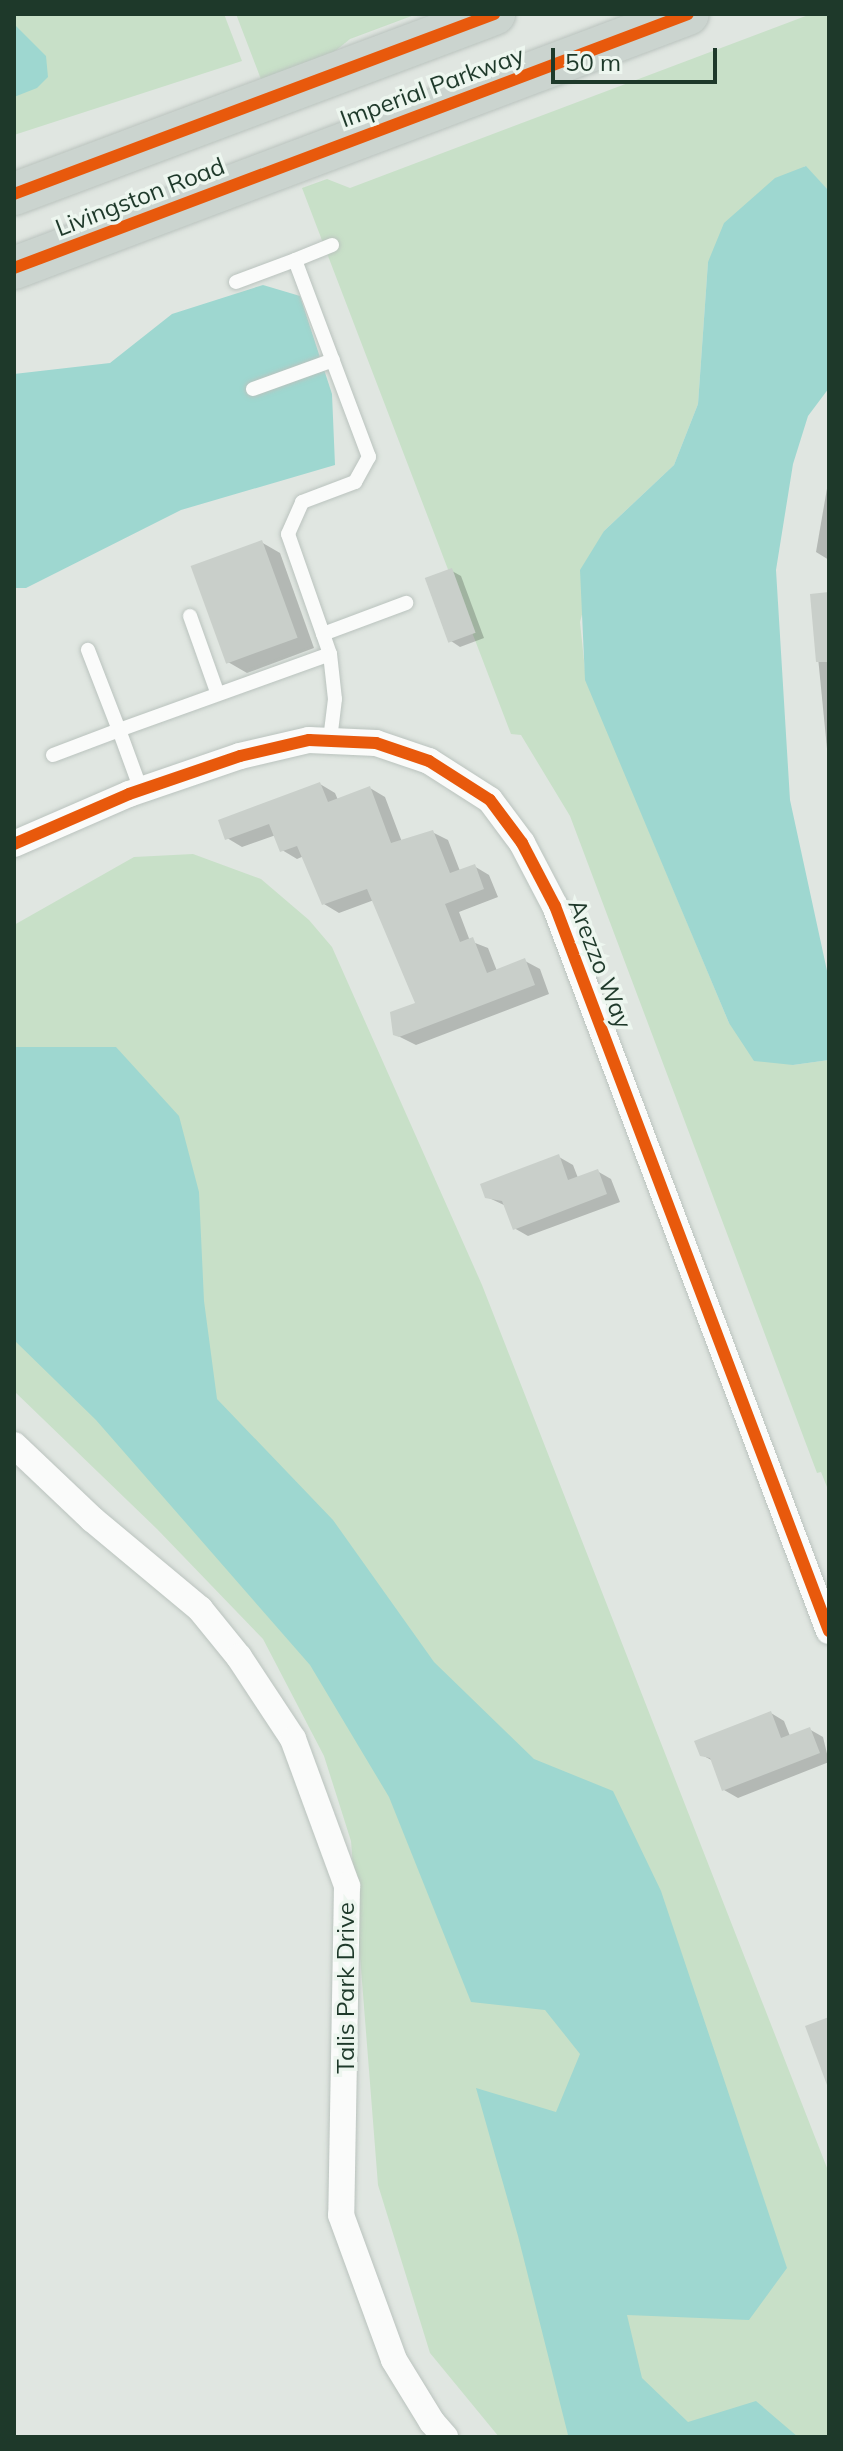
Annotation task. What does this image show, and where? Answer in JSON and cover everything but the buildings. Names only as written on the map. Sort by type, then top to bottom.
[{"type":"main road","name":"Imperial Parkway","points":[[257,102],[494,14]]},
{"type":"main road","name":"Imperial Parkway","points":[[281,167],[688,14]]},
{"type":"main road","name":"Livingston Road","points":[[14,194],[257,102]]},
{"type":"main road","name":"Livingston Road","points":[[14,268],[281,167]]},
{"type":"street","name":"Arezzo Way","points":[[14,844],[141,790],[286,744],[330,740],[376,743],[429,761],[490,800],[522,843],[555,906],[829,1631]]},
{"type":"street","name":"Talis Park Drive","points":[[14,1445],[92,1519],[200,1609],[239,1657],[293,1739],[347,1886],[341,2215],[394,2360],[432,2422],[445,2437]]},
{"type":"lane","points":[[236,282],[332,245]]},
{"type":"lane","points":[[295,260],[369,457],[355,482],[302,502],[288,534],[330,654],[335,699],[330,740]]},
{"type":"lane","points":[[253,389],[333,360]]},
{"type":"lane","points":[[323,634],[406,603]]},
{"type":"lane","points":[[190,616],[217,692]]},
{"type":"lane","points":[[88,650],[141,790]]},
{"type":"lane","points":[[53,755],[217,692],[330,654]]},
{"type":"green space","points":[[14,14],[224,14],[242,61],[14,135]]},
{"type":"green space","points":[[236,14],[417,14],[350,39],[313,69],[264,87]]},
{"type":"green space","points":[[811,14],[829,14],[829,191],[805,166],[708,262],[698,404],[674,465],[604,531],[580,622],[586,680],[729,1023],[793,1065],[829,1060],[829,1492],[821,1472],[817,1473],[570,816],[521,735],[511,734],[302,188],[327,179],[350,188]]},
{"type":"green space","points":[[193,854],[261,879],[309,920],[332,947],[482,1285],[829,2173],[829,2437],[499,2437],[430,2353],[378,2185],[351,1841],[324,1756],[263,1639],[157,1529],[14,1391],[14,925],[134,857]]},
{"type":"water","points":[[14,24],[46,56],[48,77],[37,88],[14,97]]},
{"type":"water","points":[[806,166],[829,191],[829,388],[808,416],[793,464],[776,570],[790,800],[829,980],[829,1060],[793,1065],[754,1061],[729,1023],[585,680],[580,570],[604,531],[674,465],[698,404],[708,262],[724,223],[775,178]]},
{"type":"water","points":[[263,285],[300,296],[332,394],[335,465],[181,510],[26,588],[14,588],[14,374],[110,363],[172,314]]},
{"type":"water","points":[[14,1047],[116,1047],[179,1116],[199,1192],[204,1301],[217,1399],[333,1520],[434,1662],[534,1759],[613,1791],[661,1891],[787,2268],[749,2320],[627,2315],[642,2378],[688,2422],[756,2401],[798,2437],[568,2435],[518,2236],[476,2088],[556,2112],[580,2054],[545,2010],[471,2002],[389,1797],[310,1665],[96,1420],[14,1340]]},
{"type":"cycle path","points":[[14,194],[494,14]]},
{"type":"cycle path","points":[[14,268],[688,14]]},
{"type":"cycle path","points":[[14,844],[129,794],[240,756],[309,740],[376,743],[429,761],[490,800],[522,843],[555,906],[829,1631]]}]
